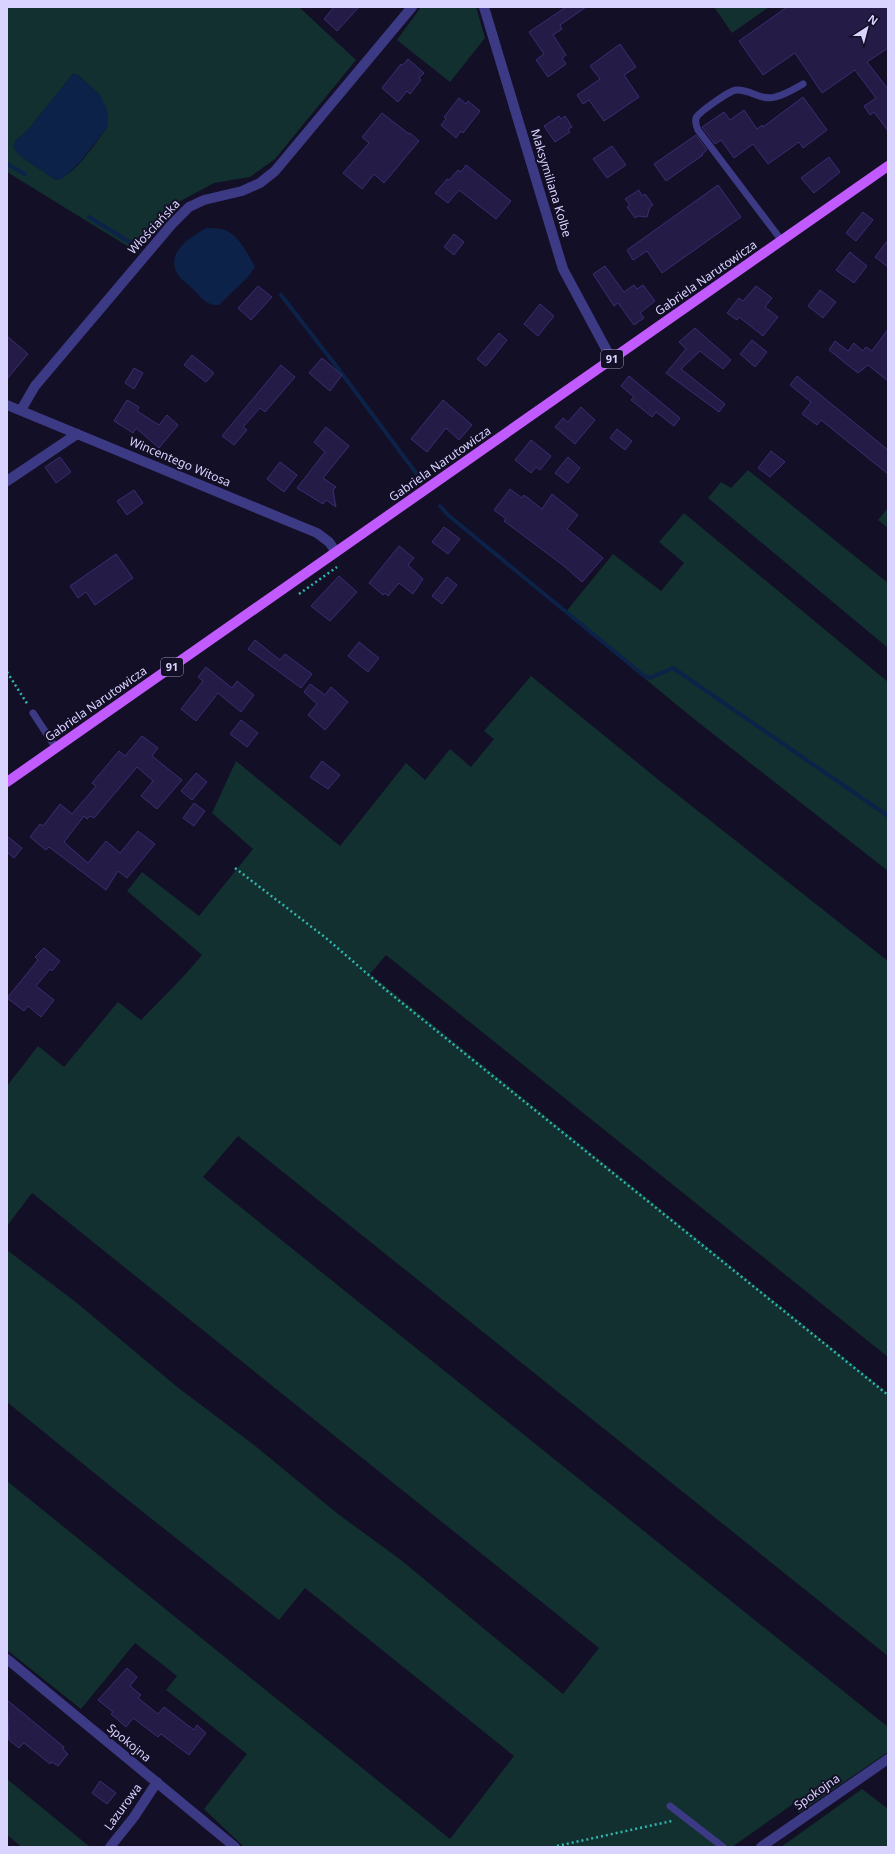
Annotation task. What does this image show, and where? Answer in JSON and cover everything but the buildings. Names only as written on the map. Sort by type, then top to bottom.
[{"type":"main road","name":"Gabriela Narutowicza","points":[[7,782],[888,166]]},
{"type":"street","name":"Włościańska","points":[[21,410],[35,386],[172,224],[189,207],[204,200],[242,191],[260,183],[275,171],[412,7]]},
{"type":"street","name":"Maksymiliana Kolbe","points":[[484,7],[563,269],[612,360]]},
{"type":"street","name":"Wincentego Witosa","points":[[7,405],[317,533],[329,542],[336,552]]},
{"type":"street","points":[[7,481],[77,434]]},
{"type":"street","name":"Spokojna","points":[[7,1659],[235,1847]]},
{"type":"street","name":"Spokojna","points":[[761,1847],[888,1759]]},
{"type":"street","name":"Lazurowa","points":[[110,1847],[134,1818],[157,1782]]},
{"type":"lane","points":[[782,241],[698,130],[695,123],[697,117],[702,112],[734,90],[743,90],[767,98],[780,96],[803,84]]},
{"type":"lane","points":[[33,713],[56,748]]},
{"type":"lane","points":[[670,1806],[723,1847]]},
{"type":"path","points":[[7,672],[33,713]]},
{"type":"path","points":[[235,868],[326,938],[386,990],[888,1395]]},
{"type":"path","points":[[558,1846],[686,1818]]},
{"type":"green space","points":[[7,7],[299,7],[356,60],[275,159],[250,177],[214,183],[175,204],[137,252],[7,172]],"holes":[[[73,74],[78,75],[99,94],[107,128],[77,166],[63,177],[56,180],[20,156],[15,141],[27,131]]]},
{"type":"green space","points":[[421,7],[476,7],[485,38],[450,82],[397,40]]},
{"type":"green space","points":[[714,7],[769,7],[732,33]]},
{"type":"green space","points":[[748,470],[888,583],[888,648],[708,498],[721,482],[731,488]]},
{"type":"green space","points":[[888,508],[888,528],[878,520]]},
{"type":"green space","points":[[684,513],[888,682],[888,871],[694,719],[565,613],[613,554],[661,591],[684,563],[659,542]]},
{"type":"green space","points":[[531,676],[660,781],[888,961],[888,1357],[386,955],[370,974],[888,1393],[888,1656],[238,1136],[203,1177],[888,1727],[888,1752],[799,1813],[793,1804],[732,1847],[244,1847],[204,1809],[247,1754],[166,1690],[177,1676],[135,1643],[81,1709],[7,1650],[7,1481],[450,1839],[514,1756],[305,1588],[279,1620],[7,1402],[7,1250],[77,1303],[176,1386],[254,1445],[338,1514],[401,1560],[563,1694],[599,1648],[32,1193],[7,1226],[7,1086],[38,1046],[64,1067],[118,1002],[141,1020],[183,977],[202,955],[127,891],[142,872],[199,916],[253,849],[212,813],[236,761],[340,846],[406,763],[425,780],[450,749],[471,767],[494,739],[484,731]]},
{"type":"green space","points":[[7,1779],[90,1847],[22,1847],[7,1835]]},
{"type":"green space","points":[[862,1789],[888,1809],[888,1847],[781,1847]]},
{"type":"water","points":[[73,74],[78,75],[99,94],[106,107],[108,116],[107,128],[80,162],[63,178],[56,180],[20,156],[13,147],[15,141],[27,131]]},
{"type":"water","points":[[206,228],[216,228],[228,231],[238,239],[255,267],[248,277],[219,305],[208,303],[202,299],[181,279],[175,267],[174,259],[181,246]]},
{"type":"waterway","points":[[7,164],[25,174]]},
{"type":"waterway","points":[[89,217],[136,246]]},
{"type":"waterway","points":[[281,295],[416,473]]},
{"type":"waterway","points":[[440,506],[448,515],[643,675],[650,678],[673,668],[888,816]]}]
